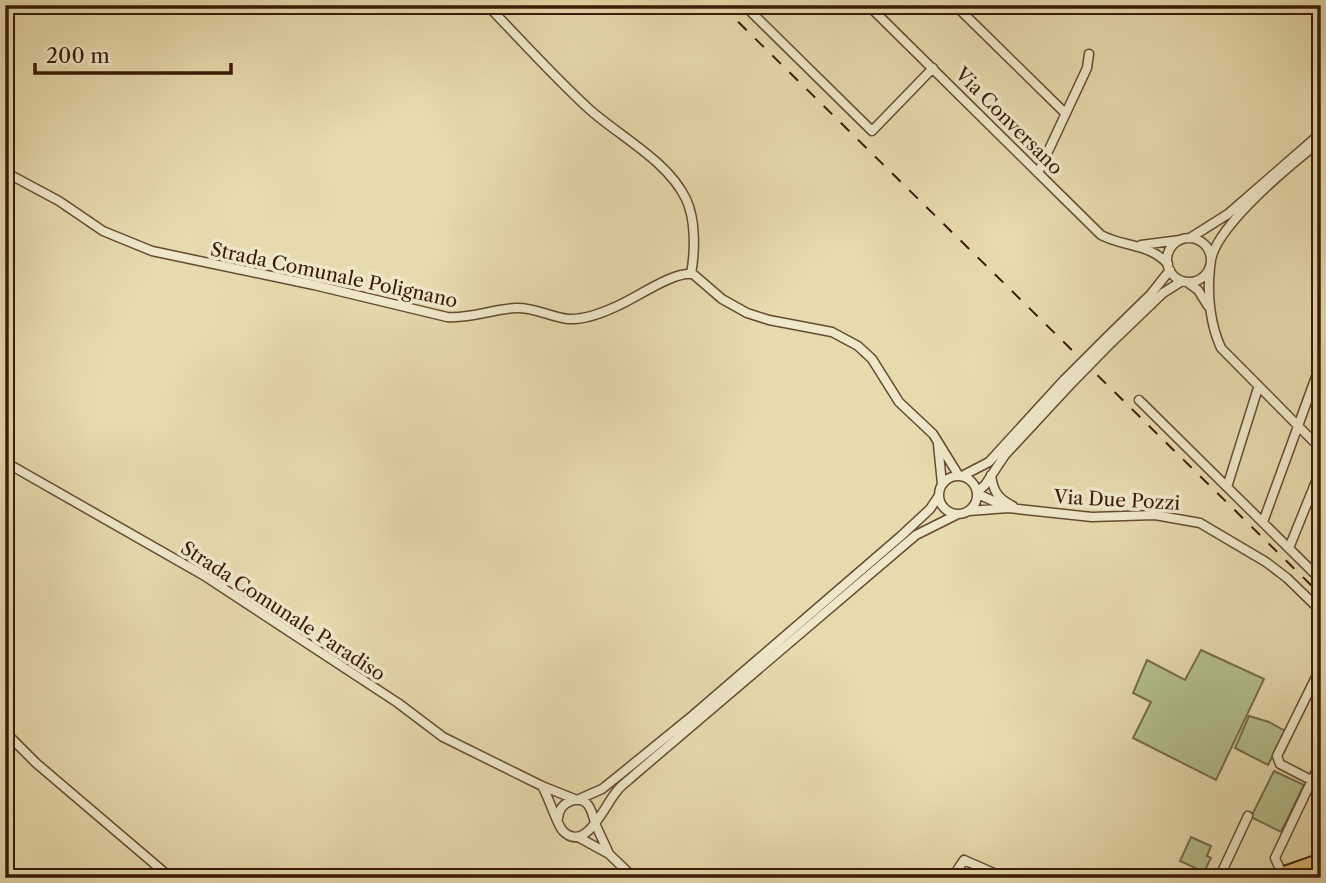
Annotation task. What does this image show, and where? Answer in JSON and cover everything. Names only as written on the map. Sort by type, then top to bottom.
[{"type":"main road","points":[[1267,878],[1282,875],[1321,859]]},
{"type":"street","points":[[487,5],[590,110],[628,137],[681,189],[692,218],[691,274],[722,299],[747,313],[832,332],[858,346],[872,359],[899,402],[925,426],[961,476],[971,482],[977,493]]},
{"type":"street","points":[[744,5],[872,131],[933,68]]},
{"type":"street","name":"Via Conversano","points":[[868,5],[1101,235],[1114,242],[1152,250],[1169,267]]},
{"type":"street","points":[[955,5],[1065,113]]},
{"type":"street","points":[[1038,173],[1087,68],[1089,54]]},
{"type":"street","points":[[1211,312],[1198,290],[1169,267],[1167,257],[1172,246],[1228,214],[1321,133]]},
{"type":"street","points":[[1109,340],[1163,293],[1184,281],[1201,279],[1217,245],[1239,215],[1321,141]]},
{"type":"street","name":"Strada Comunale Polignano","points":[[5,172],[59,201],[103,230],[152,251],[314,285],[447,317],[465,318],[525,308],[566,318],[581,317],[611,309],[677,276],[691,274]]},
{"type":"street","points":[[1135,246],[1186,239],[1205,245],[1210,264],[1211,312],[1221,348],[1321,449]]},
{"type":"street","points":[[942,484],[949,478],[961,476],[989,462],[1109,340],[1151,294],[1169,267]]},
{"type":"street","points":[[1263,522],[1321,363]]},
{"type":"street","points":[[577,837],[589,832],[616,791],[817,618],[916,536],[956,515],[969,512],[976,503],[977,493],[1005,455],[1066,383]]},
{"type":"street","points":[[1227,487],[1258,388]]},
{"type":"street","points":[[1139,400],[1321,580]]},
{"type":"street","points":[[558,818],[566,803],[602,789],[692,716],[930,509],[942,484],[937,441]]},
{"type":"street","name":"Strada Comunale Paradiso","points":[[5,462],[203,575],[398,703],[443,737],[542,786],[577,800]]},
{"type":"street","points":[[1289,548],[1321,469]]},
{"type":"street","points":[[991,475],[994,491],[999,498],[1019,509]]},
{"type":"street","name":"Via Due Pozzi","points":[[977,493],[1008,508]]},
{"type":"street","points":[[938,497],[945,510],[956,515]]},
{"type":"street","name":"Via Due Pozzi","points":[[969,512],[1008,508],[1093,517],[1155,514],[1200,523],[1266,562],[1321,611]]},
{"type":"street","points":[[1311,780],[1280,764],[1277,756],[1321,667]]},
{"type":"street","points":[[5,732],[36,763],[171,878]]},
{"type":"street","points":[[1282,875],[1275,858],[1321,761]]},
{"type":"street","points":[[542,786],[559,824],[566,833],[609,854],[634,878]]},
{"type":"street","points":[[577,800],[588,804],[592,809],[609,854]]},
{"type":"street","points":[[1219,878],[1248,816]]},
{"type":"street","points":[[952,878],[964,860],[1003,878]]},
{"type":"green space","points":[[1201,650],[1264,679],[1216,780],[1133,738],[1151,702],[1133,693],[1147,660],[1185,680]]},
{"type":"green space","points":[[1249,716],[1269,722],[1285,731],[1268,765],[1235,748]]},
{"type":"green space","points":[[1274,771],[1304,785],[1281,832],[1251,817]]},
{"type":"green space","points":[[1191,837],[1211,846],[1207,856],[1211,858],[1204,872],[1180,861]]},
{"type":"railway","points":[[721,5],[1321,595]]}]
